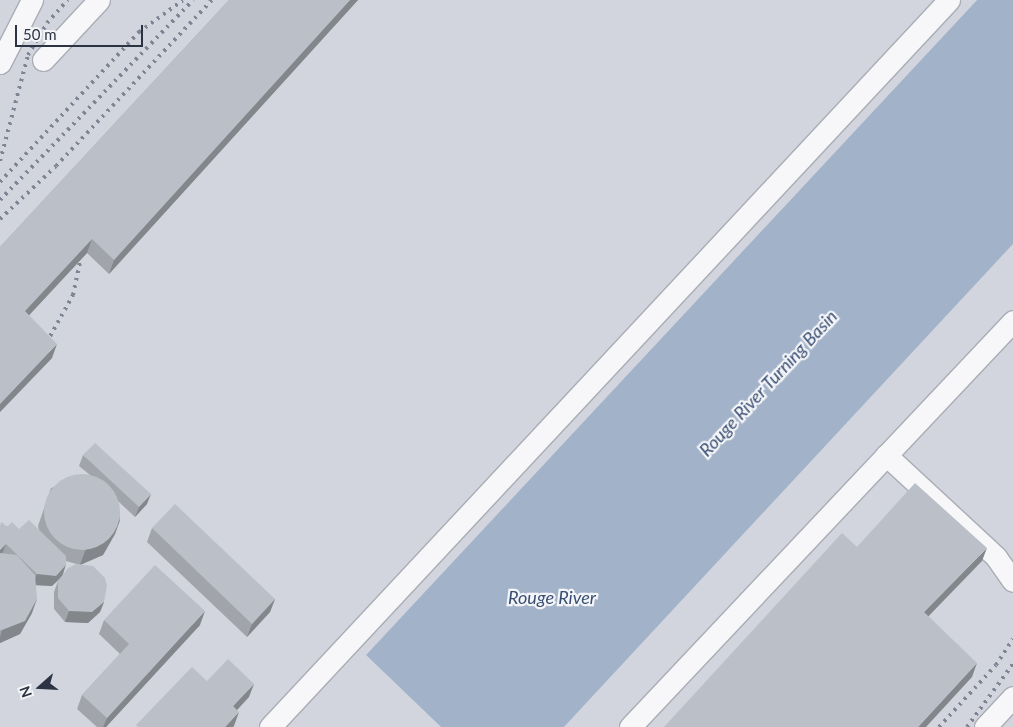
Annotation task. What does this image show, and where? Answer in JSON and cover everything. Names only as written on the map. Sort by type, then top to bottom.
[{"type":"lane","points":[[0,63],[32,0]]},
{"type":"lane","points":[[44,60],[99,0]]},
{"type":"lane","points":[[270,727],[949,0]]},
{"type":"lane","points":[[630,727],[1013,321]]},
{"type":"lane","points":[[886,455],[996,557],[1013,581]]},
{"type":"lane","points":[[985,727],[1013,697]]},
{"type":"shaded area","points":[[0,0],[977,0],[366,655],[441,727],[0,727]]},
{"type":"shaded area","points":[[1013,244],[1013,727],[564,727]]},
{"type":"water","name":"Rouge River","points":[[977,0],[1013,0],[1013,244],[564,727],[441,727],[366,655]]},
{"type":"building","points":[[229,0],[350,0],[114,260],[92,239],[25,311],[57,344],[0,404],[0,247]]},
{"type":"building","points":[[95,443],[151,494],[139,507],[83,455]]},
{"type":"building","points":[[82,474],[97,477],[109,485],[117,497],[120,512],[117,527],[109,539],[97,547],[82,550],[67,547],[55,539],[47,527],[44,512],[47,497],[55,485],[67,477]]},
{"type":"building","points":[[915,483],[987,548],[924,612],[977,663],[918,727],[664,727],[842,533],[857,547]]},
{"type":"building","points":[[175,504],[275,599],[252,624],[152,528]]},
{"type":"building","points":[[29,520],[66,556],[66,565],[56,576],[37,574],[6,544],[0,550],[0,525],[2,522],[7,527],[12,522],[19,529]]},
{"type":"building","points":[[0,553],[17,555],[35,575],[37,599],[25,621],[2,630],[0,630]]},
{"type":"building","points":[[76,564],[93,566],[105,578],[107,586],[104,602],[92,612],[69,611],[58,598],[58,581],[68,568]]},
{"type":"building","points":[[155,565],[205,611],[107,718],[82,695],[129,644],[104,620]]},
{"type":"building","points":[[228,659],[254,684],[233,706],[239,712],[225,727],[138,727],[136,725],[192,667],[207,681]]},
{"type":"railway","points":[[0,161],[28,55],[47,23],[68,0]]},
{"type":"railway","points":[[0,182],[139,32],[183,0]]},
{"type":"railway","points":[[0,200],[193,0]]},
{"type":"railway","points":[[0,219],[56,166],[212,0]]},
{"type":"railway","points":[[43,349],[73,295],[80,261]]},
{"type":"railway","points":[[939,727],[996,665],[1013,639]]},
{"type":"railway","points":[[967,727],[1013,664]]},
{"type":"water label","name":"Rouge River Turning Basin","points":[[768,383]]}]
